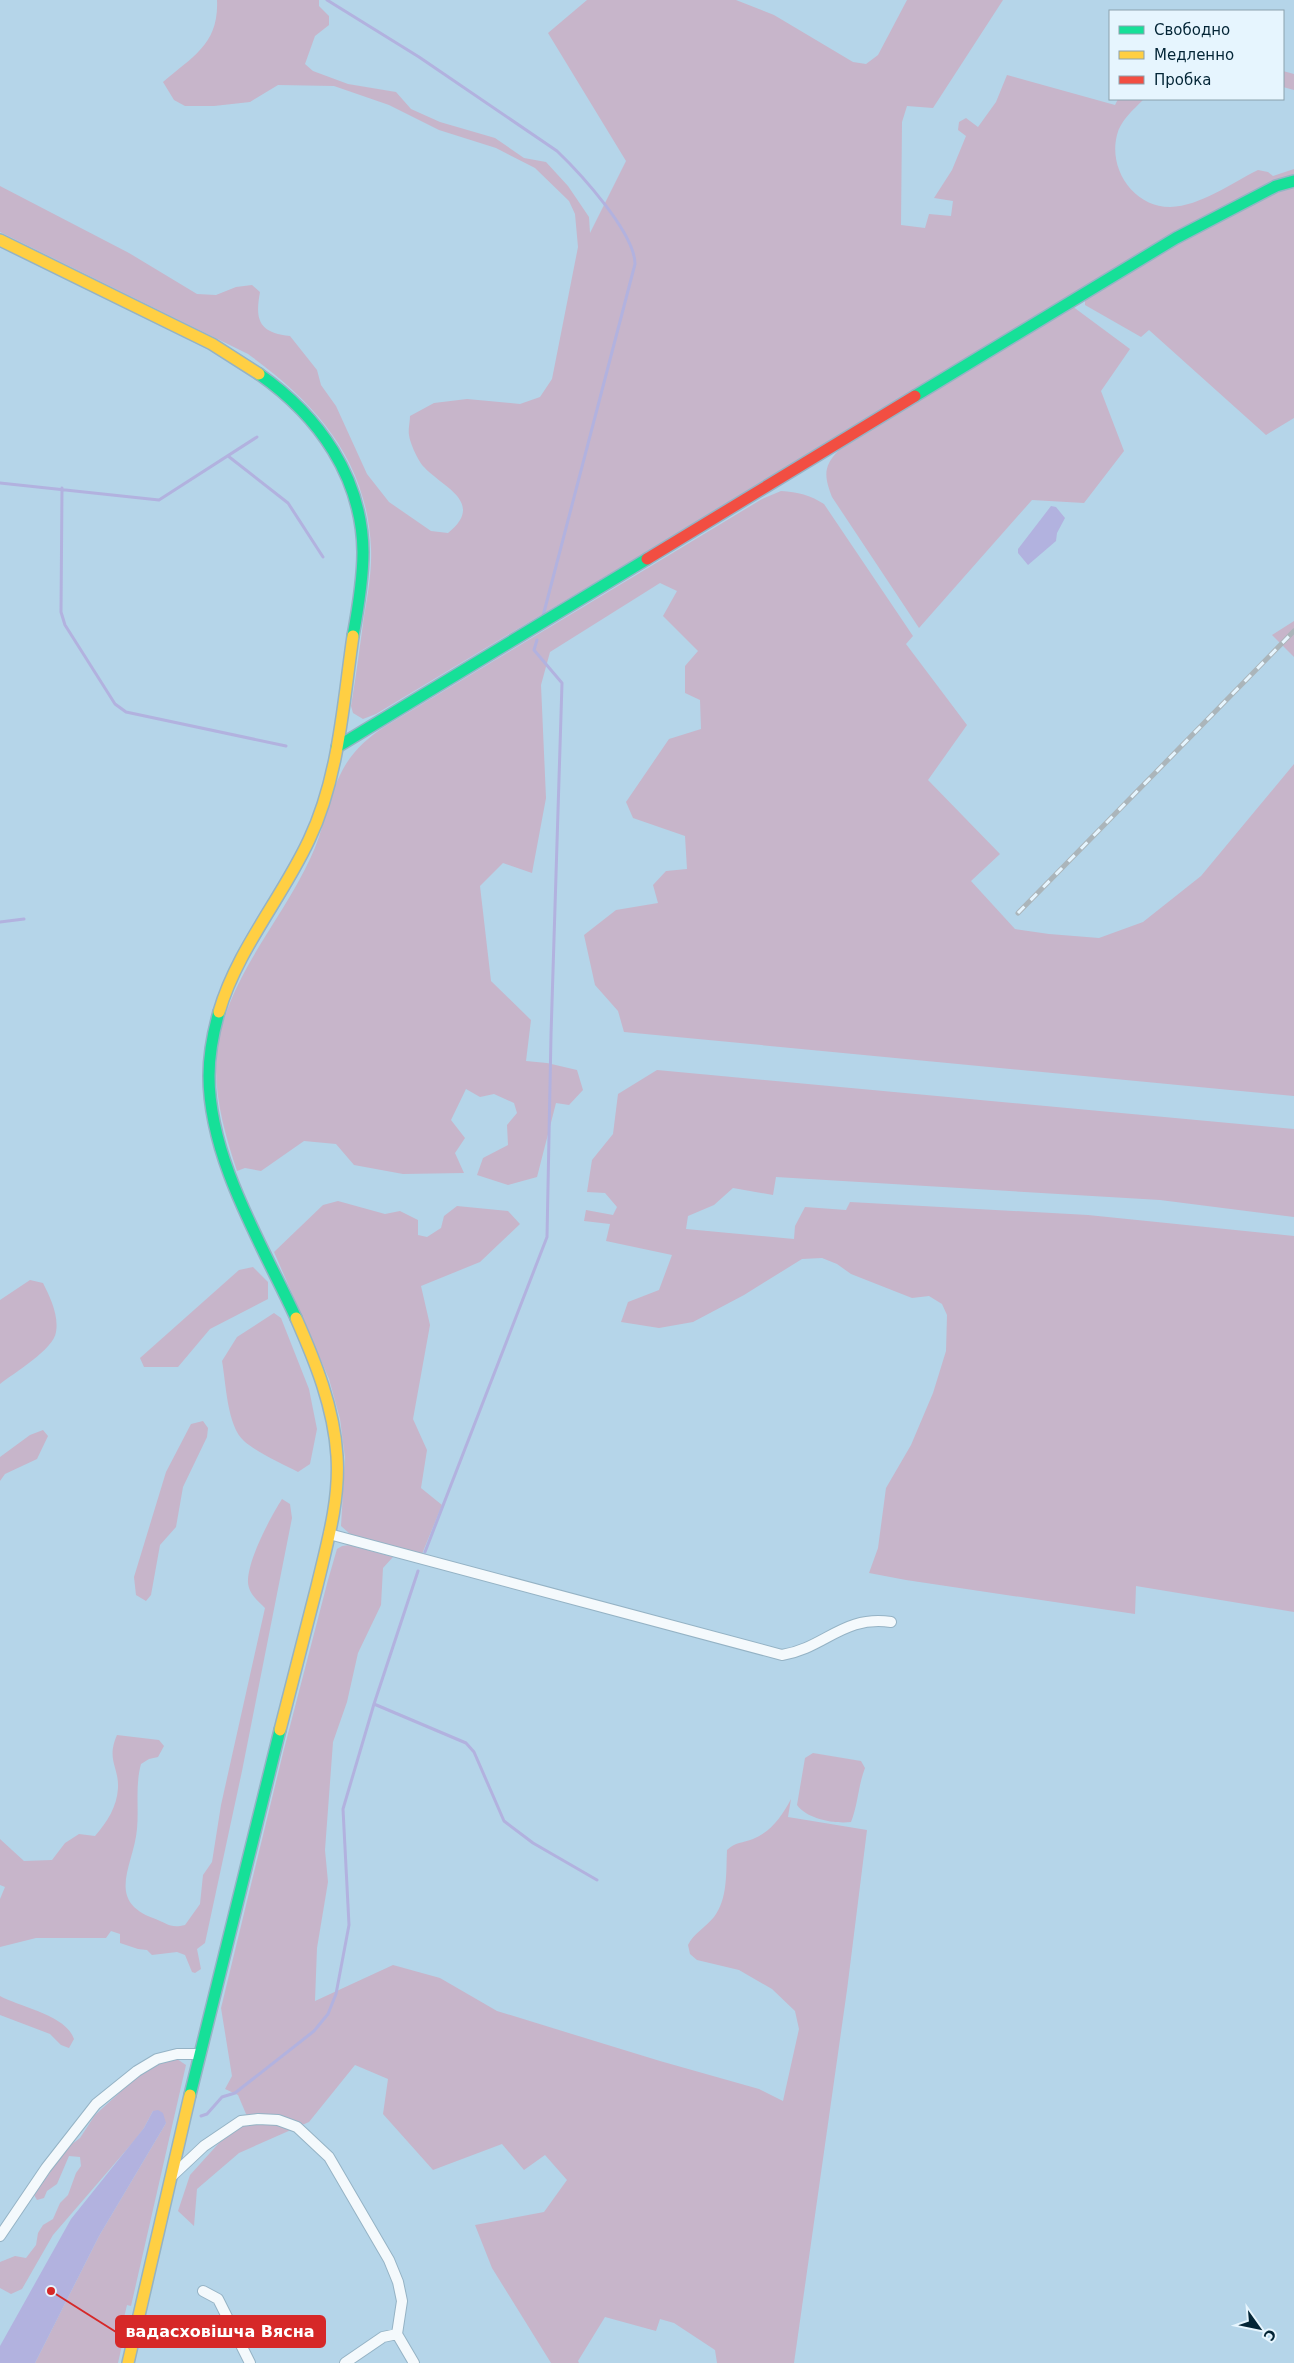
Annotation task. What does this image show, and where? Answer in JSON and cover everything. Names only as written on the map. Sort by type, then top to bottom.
[{"type":"main road","points":[[337,747],[1176,238],[1276,186],[1294,181]]},
{"type":"main road","points":[[0,240],[212,344],[243,361],[275,384],[303,409],[326,437],[346,472],[359,508],[363,549],[359,593],[337,747],[313,833],[294,871],[240,964],[222,1001],[212,1036],[208,1069],[211,1102],[218,1137],[230,1174],[252,1228],[304,1339],[322,1383],[333,1421],[337,1458],[336,1494],[329,1534],[199,2054],[128,2363]]},
{"type":"street","points":[[329,1534],[782,1655],[800,1651],[857,1622],[873,1619],[891,1622]]},
{"type":"street","points":[[0,2236],[46,2168],[96,2104],[137,2071],[157,2059],[177,2054],[199,2054]]},
{"type":"street","points":[[170,2178],[204,2146],[241,2121],[258,2119],[278,2120],[297,2127],[329,2157],[389,2260],[398,2282],[402,2301],[397,2334],[414,2363]]},
{"type":"street","points":[[203,2291],[218,2299],[250,2363]]},
{"type":"street","points":[[345,2363],[384,2337],[397,2334]]},
{"type":"shaded area","points":[[217,0],[319,0],[319,6],[329,16],[329,25],[315,36],[305,64],[313,71],[348,84],[396,92],[411,109],[440,122],[495,138],[524,158],[546,162],[568,186],[589,217],[590,233],[626,161],[548,33],[587,0],[736,0],[774,15],[853,62],[866,64],[878,55],[907,0],[1003,0],[933,108],[907,106],[902,122],[901,225],[925,228],[929,214],[951,216],[953,201],[934,198],[952,170],[966,136],[958,130],[959,122],[966,118],[978,127],[996,102],[1007,75],[1115,105],[1118,100],[1143,100],[1121,125],[1115,148],[1116,161],[1120,173],[1135,193],[1145,201],[1170,207],[1182,206],[1215,193],[1258,170],[1268,172],[1273,176],[1294,169],[1294,174],[801,459],[376,714],[363,719],[353,713],[351,706],[369,582],[371,548],[367,516],[360,487],[334,436],[295,393],[248,354],[0,232],[0,186],[129,253],[197,294],[216,295],[236,287],[252,285],[260,292],[258,310],[261,323],[271,332],[290,336],[317,370],[321,385],[336,406],[367,474],[389,502],[431,531],[448,533],[459,522],[463,512],[462,504],[450,488],[419,461],[410,438],[410,416],[434,403],[467,399],[520,404],[540,397],[552,379],[578,247],[575,214],[569,201],[535,168],[496,148],[439,130],[389,105],[334,86],[278,85],[250,102],[214,106],[185,106],[174,100],[163,82],[202,48],[214,28]]},
{"type":"shaded area","points":[[1284,71],[1294,74],[1294,90],[1284,87]]},
{"type":"shaded area","points":[[1294,186],[1294,418],[1266,435],[1149,330],[1141,337],[1085,305],[1085,298],[1178,243],[1278,191]]},
{"type":"shaded area","points":[[1072,306],[1130,349],[1101,391],[1124,451],[1084,503],[1032,500],[919,628],[832,497],[826,477],[830,461],[839,450]]},
{"type":"shaded area","points":[[781,491],[804,494],[824,504],[913,636],[906,644],[967,725],[928,780],[1000,854],[971,881],[1015,929],[1099,938],[1143,922],[1201,876],[1294,764],[1294,1096],[624,1032],[618,1011],[595,985],[584,935],[616,910],[658,903],[653,885],[666,871],[687,869],[685,836],[633,818],[626,802],[669,739],[701,729],[700,700],[685,693],[685,666],[698,651],[663,616],[677,591],[660,583],[550,652],[541,685],[546,798],[532,873],[503,863],[480,886],[491,981],[531,1020],[526,1061],[547,1063],[577,1070],[583,1090],[569,1105],[556,1103],[537,1177],[508,1185],[477,1175],[483,1158],[508,1145],[507,1125],[517,1113],[514,1103],[494,1094],[480,1097],[466,1089],[451,1120],[465,1138],[455,1153],[464,1173],[403,1174],[354,1165],[336,1144],[304,1141],[261,1171],[245,1168],[237,1171],[219,1106],[216,1072],[219,1038],[235,991],[259,946],[299,881],[315,847],[340,775],[358,748],[384,727],[762,499]]},
{"type":"shaded area","points":[[1294,621],[1294,657],[1272,635]]},
{"type":"shaded area","points":[[657,1070],[1294,1129],[1294,1217],[1160,1200],[776,1177],[773,1195],[733,1188],[714,1205],[688,1216],[686,1229],[794,1239],[795,1226],[805,1207],[846,1210],[850,1202],[1088,1215],[1294,1236],[1294,1612],[1136,1586],[1135,1614],[869,1573],[878,1548],[886,1488],[911,1445],[933,1393],[946,1351],[947,1315],[942,1304],[929,1296],[912,1298],[851,1274],[837,1264],[822,1258],[802,1259],[744,1295],[693,1322],[659,1328],[621,1322],[628,1302],[659,1290],[672,1255],[606,1241],[610,1224],[584,1221],[586,1210],[613,1215],[617,1207],[605,1193],[587,1192],[592,1160],[613,1134],[618,1094]]},
{"type":"shaded area","points":[[338,1201],[385,1214],[400,1211],[418,1220],[418,1235],[427,1237],[441,1228],[444,1216],[457,1206],[508,1211],[520,1224],[480,1262],[421,1286],[430,1325],[413,1419],[427,1450],[421,1488],[442,1505],[422,1554],[350,1534],[341,1526],[345,1458],[340,1419],[329,1379],[274,1252],[323,1205]]},
{"type":"shaded area","points":[[253,1267],[268,1282],[268,1299],[210,1329],[178,1367],[144,1367],[140,1358],[239,1270]]},
{"type":"shaded area","points":[[30,1280],[43,1283],[51,1300],[57,1326],[54,1339],[41,1353],[0,1384],[0,1300]]},
{"type":"shaded area","points":[[274,1313],[281,1318],[309,1389],[317,1429],[310,1464],[298,1472],[262,1454],[244,1441],[234,1425],[226,1392],[222,1361],[237,1337]]},
{"type":"shaded area","points":[[203,1421],[208,1428],[207,1437],[183,1487],[176,1527],[160,1545],[151,1595],[146,1601],[136,1595],[134,1577],[166,1472],[191,1424]]},
{"type":"shaded area","points":[[43,1430],[48,1436],[37,1459],[5,1474],[0,1481],[0,1457],[30,1435]]},
{"type":"shaded area","points":[[282,1499],[290,1504],[292,1518],[242,1771],[205,1943],[197,1949],[201,1969],[195,1973],[192,1972],[185,1955],[177,1952],[152,1955],[147,1950],[120,1943],[120,1934],[111,1931],[106,1938],[36,1938],[0,1947],[0,1899],[5,1887],[0,1885],[0,1839],[24,1861],[52,1860],[65,1843],[79,1834],[95,1836],[111,1814],[116,1802],[118,1781],[113,1751],[117,1735],[159,1740],[164,1746],[158,1757],[149,1759],[141,1764],[139,1772],[137,1829],[126,1880],[126,1891],[130,1902],[138,1910],[153,1918],[176,1926],[185,1925],[200,1904],[203,1875],[212,1862],[221,1805],[265,1608],[250,1591],[248,1583],[251,1563],[271,1517]]},
{"type":"shaded area","points":[[349,1545],[393,1557],[383,1568],[381,1605],[358,1653],[347,1702],[333,1742],[325,1850],[328,1882],[317,1948],[315,2001],[393,1965],[440,1978],[497,2011],[759,2089],[783,2101],[799,2029],[795,2011],[772,1989],[739,1970],[697,1960],[690,1954],[688,1945],[693,1937],[719,1910],[724,1894],[727,1850],[733,1845],[753,1839],[766,1832],[780,1817],[791,1799],[788,1817],[867,1830],[847,1990],[794,2363],[717,2363],[715,2350],[674,2323],[660,2319],[656,2331],[605,2317],[578,2361],[579,2363],[551,2363],[492,2268],[475,2225],[544,2212],[567,2180],[545,2155],[524,2170],[502,2144],[433,2170],[383,2114],[388,2079],[355,2065],[309,2122],[239,2153],[197,2189],[194,2226],[178,2211],[190,2175],[219,2143],[249,2121],[238,2095],[225,2089],[232,2076],[221,2008],[283,1753],[328,1580],[337,1549]]},
{"type":"shaded area","points":[[813,1753],[861,1761],[865,1768],[851,1822],[821,1820],[807,1814],[797,1805],[805,1758]]},
{"type":"shaded area","points":[[0,1996],[62,2024],[74,2039],[69,2048],[61,2045],[50,2034],[0,2015]]},
{"type":"shaded area","points":[[177,2059],[186,2065],[131,2306],[127,2305],[120,2335],[124,2336],[118,2363],[35,2363],[99,2236],[166,2123],[153,2111],[135,2140],[53,2235],[22,2289],[11,2294],[0,2288],[0,2262],[15,2256],[26,2258],[36,2245],[38,2233],[43,2225],[53,2219],[60,2203],[68,2195],[76,2173],[81,2166],[80,2157],[69,2156],[57,2184],[47,2191],[44,2198],[37,2200],[34,2195],[68,2147],[80,2138],[95,2115],[140,2074],[159,2063]]},
{"type":"water","points":[[1051,506],[1056,507],[1065,518],[1057,533],[1056,541],[1028,565],[1018,553],[1018,549]]},
{"type":"water","points":[[158,2110],[163,2113],[166,2123],[99,2236],[35,2363],[0,2363],[0,2346],[71,2219],[144,2128],[153,2111]]},
{"type":"waterway","points":[[327,0],[419,57],[557,151],[605,204],[626,236],[633,251],[635,264],[543,616]]},
{"type":"waterway","points":[[0,483],[159,500],[257,437]]},
{"type":"waterway","points":[[228,456],[288,503],[323,557]]},
{"type":"waterway","points":[[62,488],[61,612],[65,625],[115,704],[126,712],[286,746]]},
{"type":"waterway","points":[[425,1552],[547,1237],[562,683],[534,650],[537,640]]},
{"type":"waterway","points":[[0,922],[24,919]]},
{"type":"waterway","points":[[201,2116],[207,2114],[222,2097],[235,2093],[314,2031],[328,2014],[336,1994],[349,1925],[343,1809],[374,1704],[418,1571]]},
{"type":"waterway","points":[[374,1704],[466,1743],[474,1752],[504,1821],[533,1843],[597,1880]]},
{"type":"railway","points":[[1018,913],[1294,631]]},
{"type":"traffic: fast","points":[[915,396],[1176,238],[1276,186],[1294,181]]},
{"type":"traffic: fast","points":[[259,374],[281,391],[318,429],[333,451],[355,498],[361,525],[363,563],[353,636]]},
{"type":"traffic: fast","points":[[337,747],[647,559]]},
{"type":"traffic: fast","points":[[219,1012],[212,1044],[209,1076],[211,1107],[218,1138],[240,1200],[296,1318]]},
{"type":"traffic: fast","points":[[190,2095],[280,1730]]},
{"type":"traffic: slow","points":[[0,240],[212,344],[259,374]]},
{"type":"traffic: slow","points":[[219,1012],[237,967],[298,862],[319,816],[333,766],[343,714],[353,636]]},
{"type":"traffic: slow","points":[[280,1730],[329,1538],[337,1489],[337,1456],[328,1402],[317,1368],[296,1318]]},
{"type":"traffic: slow","points":[[128,2363],[190,2095]]},
{"type":"traffic: jam","points":[[647,559],[915,396]]},
{"type":"place","name":"вадасховішча Вясна","points":[[51,2291]]}]
